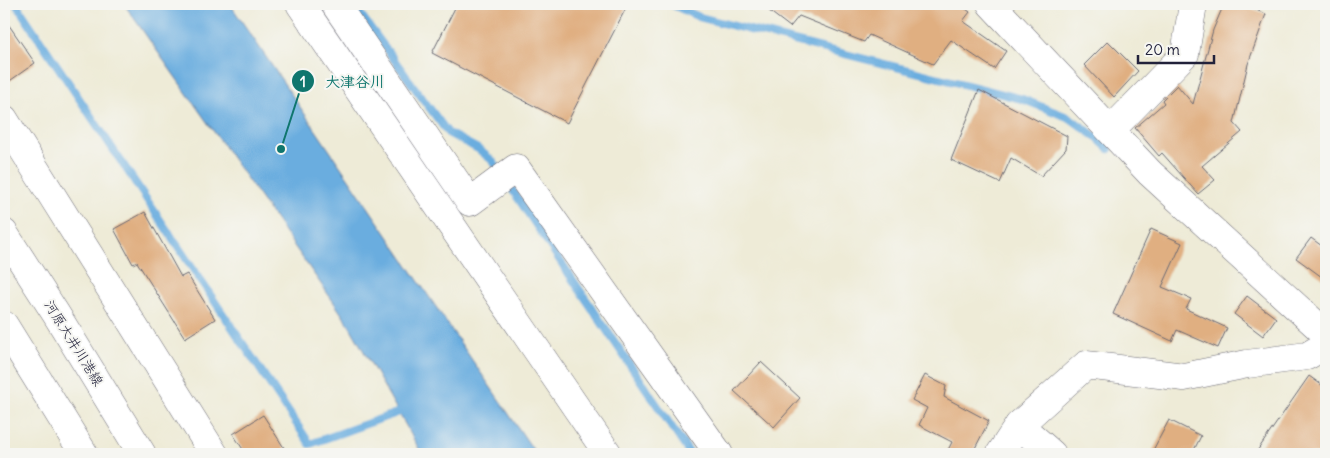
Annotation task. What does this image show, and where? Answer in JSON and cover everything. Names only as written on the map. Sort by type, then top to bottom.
[{"type":"street","points":[[300,4],[608,454]]},
{"type":"street","points":[[335,4],[470,202]]},
{"type":"street","points":[[991,4],[1150,173],[1326,334]]},
{"type":"street","points":[[1111,130],[1185,54],[1193,4]]},
{"type":"street","points":[[4,119],[214,454]]},
{"type":"street","points":[[445,218],[516,168],[719,454]]},
{"type":"street","name":"河原大井川港線","points":[[4,233],[142,454]]},
{"type":"street","points":[[4,325],[84,454]]},
{"type":"street","points":[[1000,454],[1019,425],[1086,365],[1184,377],[1247,364],[1307,356],[1326,345]]},
{"type":"street","points":[[1019,425],[1052,454]]},
{"type":"water","points":[[124,4],[230,4],[536,454],[422,454],[349,325]]},
{"type":"building","points":[[457,4],[628,4],[567,123],[432,53]]},
{"type":"building","points":[[760,4],[959,4],[970,12],[963,21],[1006,51],[994,69],[951,40],[933,64],[869,35],[864,42],[799,16],[790,27]]},
{"type":"building","points":[[1224,4],[1240,4],[1266,14],[1248,64],[1234,123],[1242,132],[1202,166],[1215,180],[1198,194],[1162,153],[1159,156],[1135,128],[1164,103],[1162,100],[1177,85],[1193,104],[1213,30]]},
{"type":"building","points":[[4,18],[35,63],[4,85]]},
{"type":"building","points":[[1108,41],[1138,71],[1114,97],[1084,65]]},
{"type":"building","points":[[979,90],[1067,136],[1066,149],[1041,176],[1011,158],[1000,183],[951,160]]},
{"type":"building","points":[[145,212],[181,277],[187,274],[215,319],[185,338],[137,262],[133,264],[114,229]]},
{"type":"building","points":[[1151,229],[1182,243],[1162,287],[1191,299],[1186,309],[1227,328],[1218,348],[1177,330],[1172,341],[1113,314]]},
{"type":"building","points":[[1311,238],[1326,249],[1326,280],[1296,258]]},
{"type":"building","points":[[1247,296],[1276,318],[1263,336],[1234,314]]},
{"type":"building","points":[[761,362],[800,398],[774,427],[734,391]]},
{"type":"building","points":[[925,375],[946,386],[944,397],[989,421],[972,454],[946,454],[952,442],[919,425],[927,408],[912,400]]},
{"type":"building","points":[[1309,376],[1326,388],[1326,454],[1255,454]]},
{"type":"building","points":[[263,415],[288,454],[246,454],[233,434]]},
{"type":"building","points":[[1169,420],[1201,436],[1192,454],[1151,454]]},
{"type":"waterway","points":[[16,4],[310,444],[408,409]]},
{"type":"waterway","points":[[353,4],[448,133],[478,149],[493,161],[690,454]]},
{"type":"waterway","points":[[671,4],[699,17],[1022,99],[1070,118],[1109,149]]},
{"type":"place","name":"大津谷川","points":[[281,149]]}]
